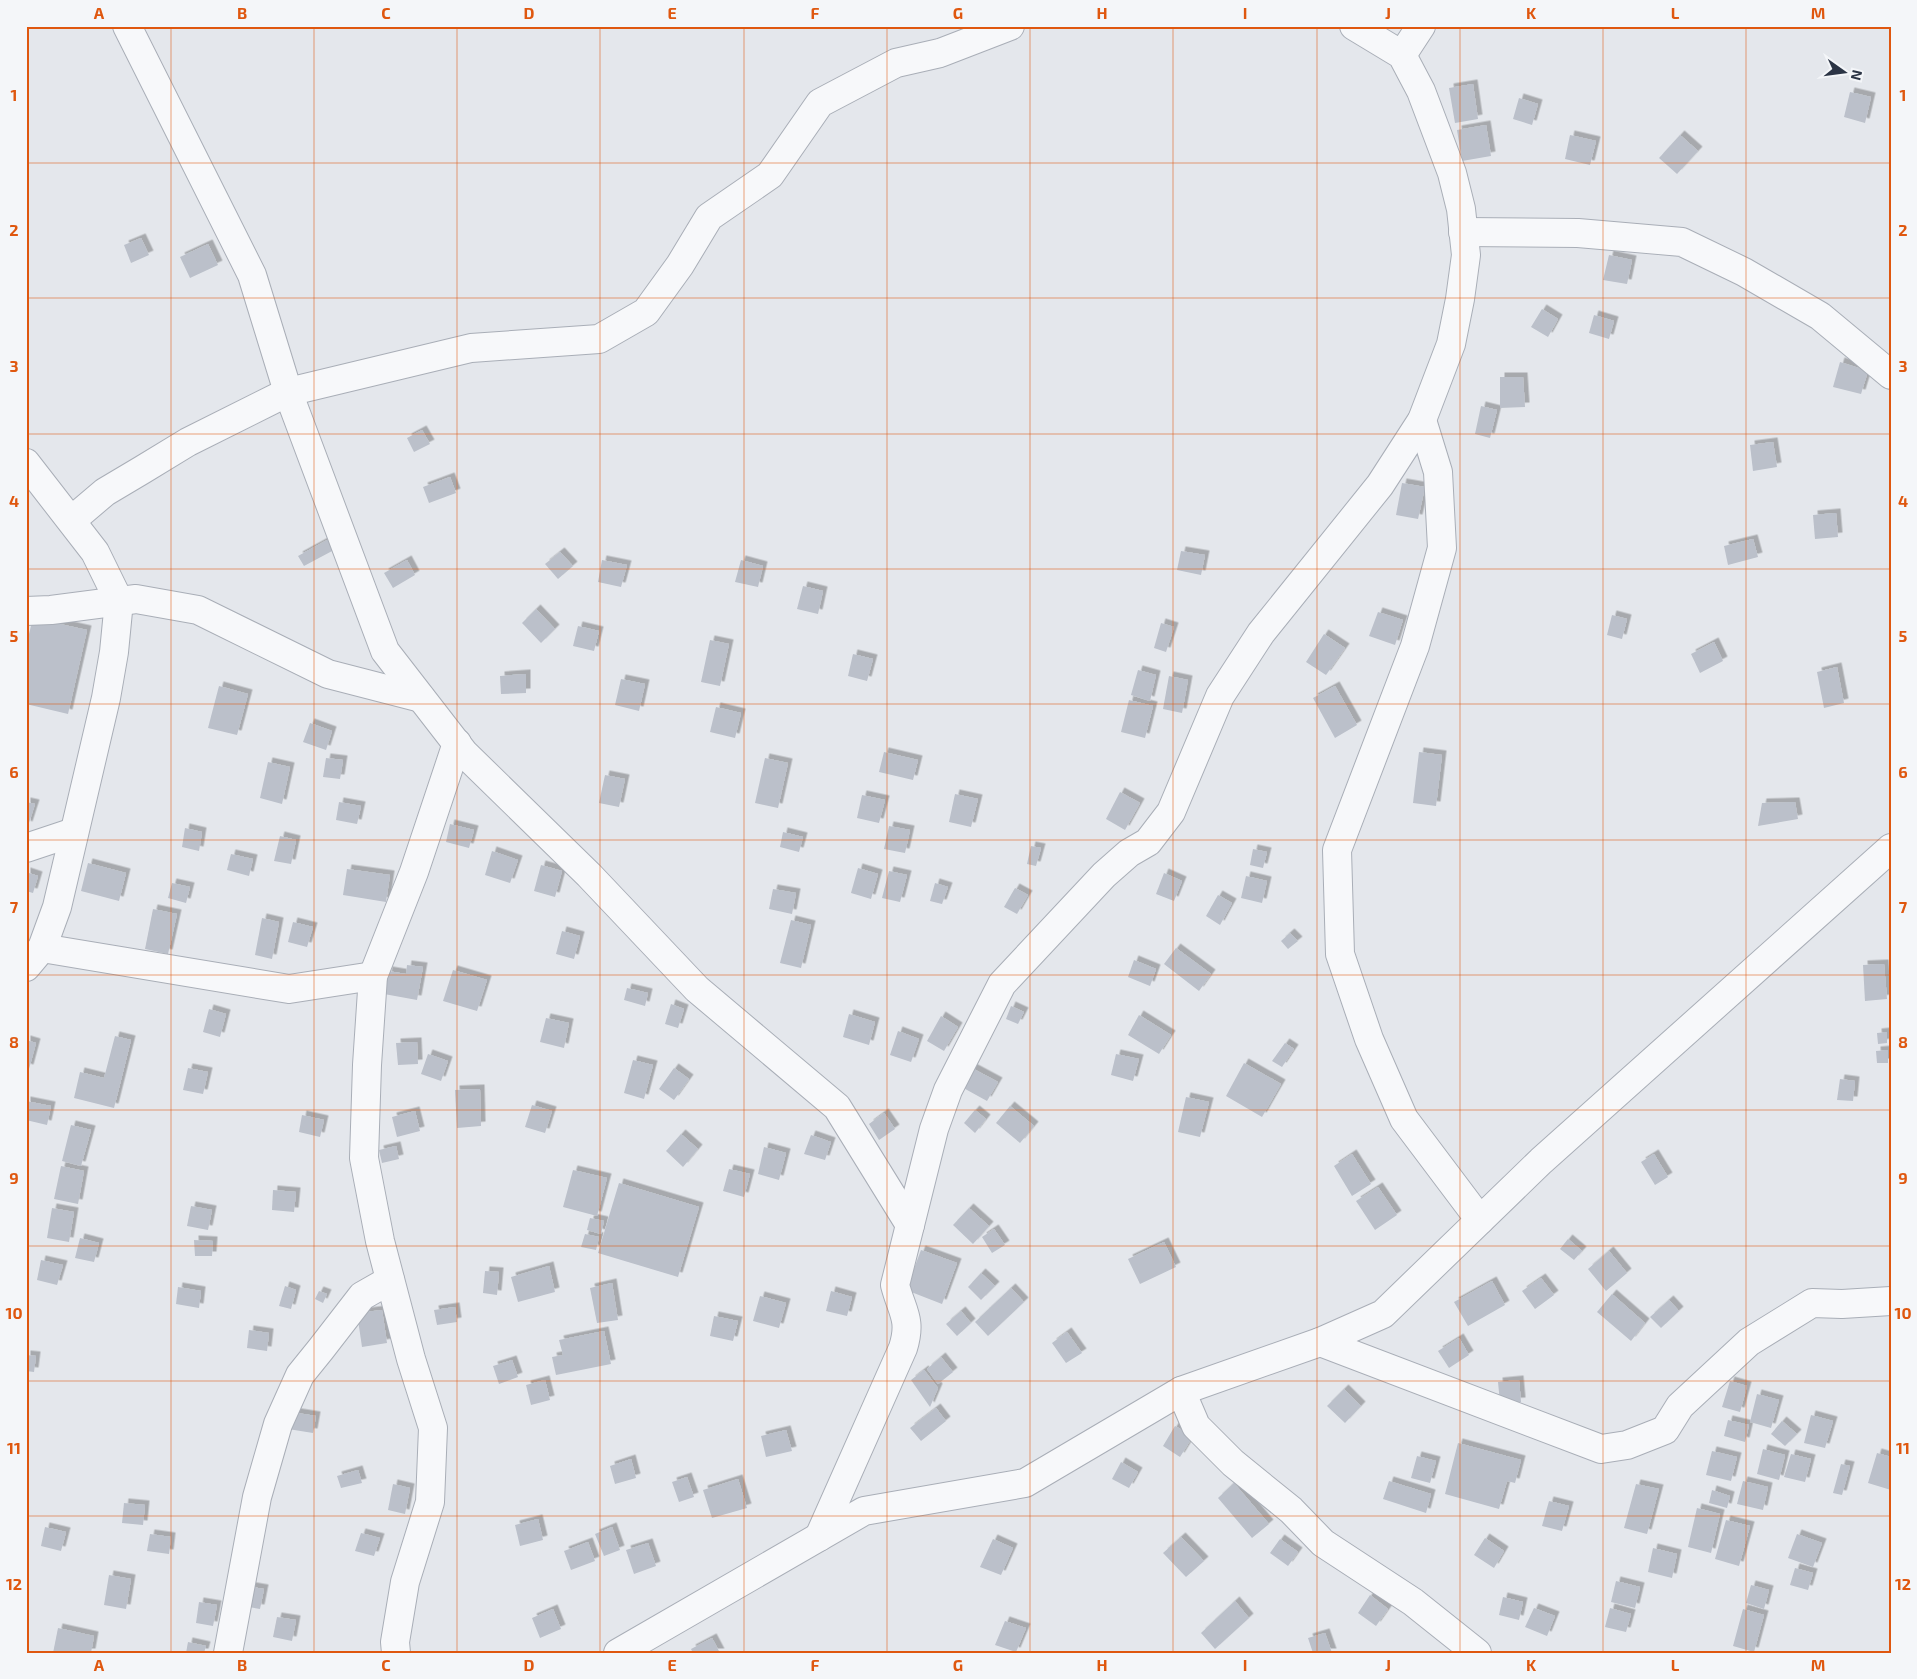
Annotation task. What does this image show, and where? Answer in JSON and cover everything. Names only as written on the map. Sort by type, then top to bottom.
[{"type":"street","points":[[127,26],[252,275],[288,392],[385,651],[464,753],[589,875],[697,989],[837,1107],[910,1225]]},
{"type":"street","points":[[72,520],[105,492],[149,465],[188,442],[288,392],[471,348],[599,339],[646,312],[680,265],[709,217],[770,175],[820,103],[896,63],[940,53],[1010,26]]},
{"type":"street","points":[[819,1537],[907,1333],[908,1318],[900,1304],[895,1285],[934,1129],[948,1090],[1002,984],[1104,875],[1129,853],[1148,842],[1171,812],[1220,696],[1261,633],[1380,485],[1422,420],[1450,344],[1466,255],[1461,209],[1452,173],[1421,91],[1402,55],[1354,26]]},
{"type":"street","points":[[1402,55],[1421,26]]},
{"type":"street","points":[[1463,232],[1578,233],[1682,242],[1744,272],[1820,316],[1891,375]]},
{"type":"street","points":[[1422,420],[1438,472],[1442,548],[1415,646],[1337,850],[1340,954],[1369,1039],[1404,1120],[1480,1220]]},
{"type":"street","points":[[26,463],[95,552],[119,601],[114,652],[106,698],[57,907],[34,958],[289,989],[373,976]]},
{"type":"street","points":[[26,611],[51,610],[136,599],[198,610],[328,674],[421,698]]},
{"type":"street","points":[[396,1653],[405,1582],[430,1502],[433,1428],[390,1280],[364,1158],[366,1065],[373,976],[414,872],[456,743]]},
{"type":"street","points":[[26,848],[74,832]]},
{"type":"street","points":[[618,1653],[864,1511],[1025,1483],[1181,1391],[1320,1342],[1383,1314],[1541,1161],[1891,848]]},
{"type":"street","points":[[228,1653],[257,1497],[278,1424],[300,1375],[362,1296],[390,1280]]},
{"type":"street","points":[[1320,1342],[1601,1449],[1627,1445],[1664,1430],[1680,1406],[1749,1342],[1812,1303],[1849,1304],[1891,1301]]},
{"type":"street","points":[[1181,1391],[1196,1426],[1232,1462],[1291,1510],[1323,1543],[1413,1602],[1477,1653]]},
{"type":"building","points":[[1473,84],[1478,119],[1455,123],[1449,88]]},
{"type":"building","points":[[1850,92],[1871,97],[1865,123],[1844,117]]},
{"type":"building","points":[[1519,98],[1538,104],[1532,125],[1513,119]]},
{"type":"building","points":[[1486,125],[1491,156],[1462,161],[1457,130]]},
{"type":"building","points":[[1570,135],[1596,141],[1590,165],[1565,159]]},
{"type":"building","points":[[1680,135],[1698,151],[1677,174],[1659,158]]},
{"type":"building","points":[[141,238],[149,255],[131,263],[124,245]]},
{"type":"building","points":[[208,244],[218,265],[190,278],[180,257]]},
{"type":"building","points":[[1609,255],[1632,260],[1627,284],[1603,280]]},
{"type":"building","points":[[1542,309],[1558,319],[1548,337],[1531,327]]},
{"type":"building","points":[[1594,315],[1614,321],[1609,339],[1589,333]]},
{"type":"building","points":[[1840,362],[1868,371],[1861,394],[1833,387]]},
{"type":"building","points":[[1500,377],[1523,377],[1525,407],[1500,408]]},
{"type":"building","points":[[1481,406],[1497,410],[1490,438],[1475,434]]},
{"type":"building","points":[[422,430],[430,444],[414,452],[407,438]]},
{"type":"building","points":[[1773,442],[1777,467],[1753,471],[1750,445]]},
{"type":"building","points":[[450,477],[456,493],[429,503],[423,487]]},
{"type":"building","points":[[1402,483],[1425,487],[1418,519],[1396,515]]},
{"type":"building","points":[[1836,513],[1838,537],[1815,539],[1813,515]]},
{"type":"building","points":[[329,539],[334,550],[304,566],[298,556]]},
{"type":"building","points":[[1753,539],[1758,557],[1728,565],[1724,546]]},
{"type":"building","points":[[1181,551],[1205,555],[1201,575],[1177,570]]},
{"type":"building","points":[[560,552],[573,566],[558,579],[545,564]]},
{"type":"building","points":[[407,560],[415,575],[393,588],[384,573]]},
{"type":"building","points":[[602,560],[627,565],[621,587],[598,582]]},
{"type":"building","points":[[741,560],[763,566],[758,587],[735,582]]},
{"type":"building","points":[[803,586],[823,591],[818,614],[797,609]]},
{"type":"building","points":[[536,609],[555,629],[541,643],[522,623]]},
{"type":"building","points":[[1378,612],[1403,620],[1395,645],[1369,636]]},
{"type":"building","points":[[1612,615],[1627,619],[1622,639],[1607,635]]},
{"type":"building","points":[[33,618],[87,630],[68,714],[26,704],[26,646]]},
{"type":"building","points":[[1161,623],[1174,627],[1166,652],[1154,648]]},
{"type":"building","points":[[578,626],[599,631],[594,651],[573,646]]},
{"type":"building","points":[[1324,634],[1345,648],[1326,675],[1306,662]]},
{"type":"building","points":[[710,640],[729,644],[720,686],[701,682]]},
{"type":"building","points":[[1714,642],[1723,661],[1700,673],[1691,654]]},
{"type":"building","points":[[853,654],[873,659],[867,681],[848,676]]},
{"type":"building","points":[[1837,667],[1844,703],[1824,708],[1817,672]]},
{"type":"building","points":[[1138,670],[1156,675],[1150,701],[1131,695]]},
{"type":"building","points":[[526,674],[526,693],[501,694],[500,676]]},
{"type":"building","points":[[1169,676],[1188,680],[1182,713],[1163,709]]},
{"type":"building","points":[[621,679],[645,684],[639,711],[615,705]]},
{"type":"building","points":[[219,686],[248,694],[237,735],[208,728]]},
{"type":"building","points":[[1335,686],[1357,725],[1335,738],[1313,698]]},
{"type":"building","points":[[1129,700],[1153,706],[1145,738],[1121,732]]},
{"type":"building","points":[[716,707],[741,713],[735,738],[710,732]]},
{"type":"building","points":[[310,723],[332,731],[326,750],[303,742]]},
{"type":"building","points":[[884,752],[918,760],[913,780],[879,772]]},
{"type":"building","points":[[1419,752],[1442,755],[1436,806],[1413,803]]},
{"type":"building","points":[[326,758],[343,760],[340,779],[323,777]]},
{"type":"building","points":[[765,758],[788,763],[778,808],[755,803]]},
{"type":"building","points":[[268,762],[290,767],[282,804],[260,798]]},
{"type":"building","points":[[605,775],[625,779],[619,807],[599,803]]},
{"type":"building","points":[[1120,792],[1140,803],[1125,830],[1106,819]]},
{"type":"building","points":[[955,794],[978,799],[971,827],[949,822]]},
{"type":"building","points":[[862,795],[885,800],[879,823],[857,818]]},
{"type":"building","points":[[26,802],[35,804],[28,826],[26,825]]},
{"type":"building","points":[[339,802],[361,806],[357,824],[336,820]]},
{"type":"building","points":[[1795,802],[1798,819],[1758,826],[1762,803]]},
{"type":"building","points":[[450,824],[474,830],[469,848],[446,842]]},
{"type":"building","points":[[889,826],[910,830],[905,853],[884,849]]},
{"type":"building","points":[[185,828],[202,832],[199,851],[182,847]]},
{"type":"building","points":[[783,832],[803,837],[799,852],[780,847]]},
{"type":"building","points":[[280,836],[296,840],[291,864],[274,861]]},
{"type":"building","points":[[1031,846],[1041,848],[1036,866],[1027,864]]},
{"type":"building","points":[[1253,849],[1267,852],[1263,868],[1250,865]]},
{"type":"building","points":[[492,851],[518,860],[510,883],[485,875]]},
{"type":"building","points":[[231,854],[253,859],[249,876],[227,870]]},
{"type":"building","points":[[88,863],[126,873],[119,901],[81,891]]},
{"type":"building","points":[[541,865],[562,871],[555,897],[534,891]]},
{"type":"building","points":[[858,868],[878,874],[871,899],[851,893]]},
{"type":"building","points":[[347,869],[390,875],[386,902],[343,895]]},
{"type":"building","points":[[889,871],[907,875],[900,902],[882,898]]},
{"type":"building","points":[[26,872],[38,876],[33,893],[26,891]]},
{"type":"building","points":[[1164,873],[1182,881],[1174,901],[1156,894]]},
{"type":"building","points":[[1246,876],[1267,881],[1262,903],[1241,898]]},
{"type":"building","points":[[172,883],[190,887],[186,903],[168,898]]},
{"type":"building","points":[[935,883],[948,887],[942,904],[930,901]]},
{"type":"building","points":[[1015,888],[1028,895],[1017,914],[1004,907]]},
{"type":"building","points":[[773,889],[796,893],[792,914],[769,909]]},
{"type":"building","points":[[1218,895],[1232,903],[1220,925],[1206,916]]},
{"type":"building","points":[[153,909],[177,914],[168,954],[145,949]]},
{"type":"building","points":[[262,918],[279,922],[272,959],[255,955]]},
{"type":"building","points":[[791,920],[811,925],[801,968],[780,963]]},
{"type":"building","points":[[293,922],[313,927],[307,947],[288,942]]},
{"type":"building","points":[[562,931],[580,936],[574,959],[556,954]]},
{"type":"building","points":[[1290,933],[1298,941],[1288,949],[1281,941]]},
{"type":"building","points":[[1176,948],[1211,974],[1199,991],[1164,964]]},
{"type":"building","points":[[1134,960],[1156,969],[1150,986],[1128,977]]},
{"type":"building","points":[[1884,964],[1887,999],[1865,1001],[1863,965]]},
{"type":"building","points":[[407,965],[423,967],[417,1000],[384,994],[388,971],[406,974]]},
{"type":"building","points":[[453,970],[487,980],[477,1011],[443,1001]]},
{"type":"building","points":[[627,988],[648,993],[645,1006],[624,1000]]},
{"type":"building","points":[[671,1004],[684,1009],[678,1028],[665,1024]]},
{"type":"building","points":[[1011,1006],[1024,1012],[1018,1024],[1006,1019]]},
{"type":"building","points":[[209,1009],[226,1014],[220,1037],[203,1032]]},
{"type":"building","points":[[849,1014],[875,1022],[869,1045],[843,1037]]},
{"type":"building","points":[[1139,1015],[1171,1035],[1159,1054],[1128,1035]]},
{"type":"building","points":[[941,1016],[958,1027],[944,1051],[927,1041]]},
{"type":"building","points":[[546,1018],[569,1023],[564,1048],[540,1042]]},
{"type":"building","points":[[898,1031],[919,1039],[911,1062],[890,1055]]},
{"type":"building","points":[[1887,1032],[1887,1043],[1878,1044],[1877,1033]]},
{"type":"building","points":[[115,1036],[131,1040],[114,1108],[74,1098],[80,1072],[104,1078]]},
{"type":"building","points":[[26,1040],[36,1043],[29,1069],[26,1068]]},
{"type":"building","points":[[417,1042],[418,1064],[398,1065],[396,1043]]},
{"type":"building","points":[[1285,1043],[1294,1049],[1282,1067],[1272,1061]]},
{"type":"building","points":[[1888,1050],[1888,1063],[1877,1063],[1876,1051]]},
{"type":"building","points":[[428,1054],[448,1061],[441,1081],[421,1074]]},
{"type":"building","points":[[1116,1054],[1139,1059],[1133,1081],[1111,1075]]},
{"type":"building","points":[[633,1060],[653,1065],[644,1099],[624,1093]]},
{"type":"building","points":[[1244,1063],[1281,1084],[1262,1117],[1226,1096]]},
{"type":"building","points":[[968,1066],[998,1082],[987,1101],[958,1085]]},
{"type":"building","points":[[188,1068],[208,1072],[203,1094],[183,1090]]},
{"type":"building","points":[[674,1068],[689,1079],[674,1100],[659,1089]]},
{"type":"building","points":[[1840,1079],[1855,1081],[1853,1101],[1837,1100]]},
{"type":"building","points":[[480,1089],[481,1126],[457,1128],[455,1090]]},
{"type":"building","points":[[1186,1097],[1209,1102],[1200,1137],[1178,1132]]},
{"type":"building","points":[[26,1101],[51,1106],[47,1125],[26,1120]]},
{"type":"building","points":[[532,1105],[552,1111],[545,1133],[525,1127]]},
{"type":"building","points":[[1010,1106],[1034,1126],[1020,1143],[996,1123]]},
{"type":"building","points":[[975,1110],[986,1119],[975,1133],[964,1123]]},
{"type":"building","points":[[415,1111],[420,1131],[397,1137],[392,1117]]},
{"type":"building","points":[[884,1113],[895,1129],[879,1140],[869,1124]]},
{"type":"building","points":[[302,1115],[324,1120],[320,1137],[299,1132]]},
{"type":"building","points":[[71,1125],[91,1130],[81,1166],[62,1161]]},
{"type":"building","points":[[681,1134],[698,1149],[683,1167],[666,1151]]},
{"type":"building","points":[[811,1135],[831,1142],[825,1160],[804,1154]]},
{"type":"building","points":[[396,1146],[399,1159],[382,1163],[379,1150]]},
{"type":"building","points":[[764,1147],[786,1153],[779,1180],[758,1174]]},
{"type":"building","points":[[1352,1154],[1371,1184],[1352,1196],[1334,1166]]},
{"type":"building","points":[[1654,1154],[1668,1177],[1655,1185],[1641,1162]]},
{"type":"building","points":[[61,1166],[84,1171],[78,1204],[54,1199]]},
{"type":"building","points":[[729,1169],[750,1174],[744,1197],[723,1191]]},
{"type":"building","points":[[573,1170],[607,1178],[597,1216],[563,1207]]},
{"type":"building","points":[[619,1183],[699,1207],[678,1277],[598,1253]]},
{"type":"building","points":[[1378,1187],[1397,1215],[1375,1230],[1356,1201]]},
{"type":"building","points":[[273,1190],[296,1192],[294,1212],[272,1210]]},
{"type":"building","points":[[191,1206],[212,1210],[208,1230],[187,1226]]},
{"type":"building","points":[[52,1208],[74,1212],[69,1242],[47,1238]]},
{"type":"building","points":[[969,1208],[989,1226],[973,1244],[953,1225]]},
{"type":"building","points":[[590,1218],[604,1221],[601,1234],[587,1230]]},
{"type":"building","points":[[994,1229],[1005,1245],[992,1253],[982,1237]]},
{"type":"building","points":[[585,1234],[599,1237],[596,1250],[581,1247]]},
{"type":"building","points":[[80,1238],[99,1243],[94,1262],[75,1258]]},
{"type":"building","points":[[1568,1239],[1582,1251],[1574,1260],[1560,1249]]},
{"type":"building","points":[[194,1240],[213,1241],[212,1256],[195,1256]]},
{"type":"building","points":[[1164,1242],[1176,1267],[1140,1284],[1128,1259]]},
{"type":"building","points":[[921,1250],[957,1263],[942,1304],[906,1290]]},
{"type":"building","points":[[1609,1251],[1627,1273],[1606,1291],[1588,1269]]},
{"type":"building","points":[[41,1260],[63,1265],[57,1285],[37,1280]]},
{"type":"building","points":[[549,1266],[555,1292],[518,1302],[511,1277]]},
{"type":"building","points":[[485,1271],[499,1272],[497,1295],[483,1293]]},
{"type":"building","points":[[981,1273],[995,1286],[981,1300],[968,1287]]},
{"type":"building","points":[[1541,1278],[1554,1295],[1535,1309],[1522,1291]]},
{"type":"building","points":[[1492,1281],[1505,1305],[1468,1326],[1454,1302]]},
{"type":"building","points":[[612,1283],[618,1320],[597,1323],[590,1288]]},
{"type":"building","points":[[285,1286],[296,1290],[291,1309],[279,1306]]},
{"type":"building","points":[[178,1287],[201,1291],[199,1308],[176,1304]]},
{"type":"building","points":[[1011,1288],[1024,1302],[988,1336],[975,1322]]},
{"type":"building","points":[[319,1291],[327,1294],[323,1303],[315,1299]]},
{"type":"building","points":[[831,1291],[852,1297],[847,1316],[826,1311]]},
{"type":"building","points":[[1612,1294],[1645,1323],[1631,1341],[1597,1312]]},
{"type":"building","points":[[760,1296],[786,1303],[779,1328],[753,1321]]},
{"type":"building","points":[[1669,1300],[1679,1311],[1661,1328],[1650,1317]]},
{"type":"building","points":[[455,1307],[457,1322],[437,1325],[434,1310]]},
{"type":"building","points":[[382,1310],[387,1343],[362,1347],[357,1313]]},
{"type":"building","points":[[961,1311],[971,1323],[957,1336],[946,1324]]},
{"type":"building","points":[[714,1316],[738,1321],[733,1341],[710,1336]]},
{"type":"building","points":[[249,1330],[269,1333],[267,1351],[247,1348]]},
{"type":"building","points":[[604,1331],[611,1364],[556,1375],[552,1357],[563,1355],[559,1340]]},
{"type":"building","points":[[1067,1332],[1082,1353],[1066,1363],[1052,1343]]},
{"type":"building","points":[[1459,1338],[1469,1355],[1449,1368],[1438,1351]]},
{"type":"building","points":[[26,1355],[36,1356],[34,1372],[26,1371]]},
{"type":"building","points":[[941,1357],[953,1372],[938,1384],[927,1369]]},
{"type":"building","points":[[512,1360],[518,1377],[499,1384],[493,1366]]},
{"type":"building","points":[[924,1370],[938,1388],[930,1407],[911,1380]]},
{"type":"building","points":[[545,1380],[550,1400],[531,1405],[526,1385]]},
{"type":"building","points":[[1519,1380],[1521,1402],[1500,1403],[1498,1382]]},
{"type":"building","points":[[1730,1381],[1747,1386],[1740,1412],[1722,1407]]},
{"type":"building","points":[[1344,1389],[1361,1406],[1345,1423],[1327,1406]]},
{"type":"building","points":[[1757,1394],[1779,1400],[1771,1428],[1750,1422]]},
{"type":"building","points":[[936,1408],[946,1421],[921,1441],[910,1428]]},
{"type":"building","points":[[291,1412],[316,1416],[313,1433],[288,1429]]},
{"type":"building","points":[[1811,1415],[1833,1421],[1825,1448],[1804,1443]]},
{"type":"building","points":[[1728,1420],[1749,1425],[1745,1442],[1724,1436]]},
{"type":"building","points":[[1782,1421],[1797,1434],[1785,1446],[1771,1434]]},
{"type":"building","points":[[1175,1426],[1193,1436],[1180,1457],[1163,1446]]},
{"type":"building","points":[[786,1430],[792,1451],[766,1457],[761,1436]]},
{"type":"building","points":[[1458,1443],[1521,1460],[1515,1483],[1507,1481],[1499,1509],[1445,1494]]},
{"type":"building","points":[[1763,1449],[1785,1455],[1779,1480],[1757,1474]]},
{"type":"building","points":[[1712,1451],[1737,1457],[1731,1481],[1706,1475]]},
{"type":"building","points":[[1877,1453],[1891,1457],[1891,1490],[1868,1483]]},
{"type":"building","points":[[1791,1454],[1811,1459],[1805,1482],[1784,1477]]},
{"type":"building","points":[[1417,1456],[1436,1461],[1430,1483],[1411,1478]]},
{"type":"building","points":[[631,1459],[636,1478],[615,1484],[610,1466]]},
{"type":"building","points":[[1121,1462],[1138,1472],[1129,1488],[1112,1479]]},
{"type":"building","points":[[1841,1464],[1850,1466],[1842,1495],[1833,1493]]},
{"type":"building","points":[[358,1470],[362,1483],[341,1488],[337,1476]]},
{"type":"building","points":[[687,1477],[694,1497],[679,1502],[672,1482]]},
{"type":"building","points":[[738,1479],[747,1508],[712,1518],[703,1490]]},
{"type":"building","points":[[1389,1481],[1431,1494],[1426,1513],[1383,1499]]},
{"type":"building","points":[[1743,1481],[1768,1487],[1763,1510],[1737,1504]]},
{"type":"building","points":[[1234,1483],[1269,1524],[1252,1538],[1218,1498]]},
{"type":"building","points":[[393,1484],[410,1488],[405,1514],[388,1510]]},
{"type":"building","points":[[1636,1484],[1659,1489],[1647,1534],[1624,1528]]},
{"type":"building","points":[[1712,1490],[1730,1496],[1727,1508],[1709,1503]]},
{"type":"building","points":[[1549,1501],[1569,1506],[1562,1531],[1542,1526]]},
{"type":"building","points":[[124,1503],[145,1505],[143,1525],[122,1523]]},
{"type":"building","points":[[1697,1508],[1720,1514],[1711,1553],[1688,1547]]},
{"type":"building","points":[[538,1519],[543,1540],[520,1546],[515,1525]]},
{"type":"building","points":[[1726,1520],[1750,1526],[1739,1566],[1715,1559]]},
{"type":"building","points":[[45,1527],[66,1532],[61,1551],[41,1546]]},
{"type":"building","points":[[612,1527],[620,1550],[604,1556],[595,1534]]},
{"type":"building","points":[[361,1533],[380,1538],[374,1556],[355,1551]]},
{"type":"building","points":[[150,1534],[171,1537],[169,1554],[147,1551]]},
{"type":"building","points":[[1797,1534],[1822,1543],[1813,1567],[1788,1558]]},
{"type":"building","points":[[1181,1537],[1204,1561],[1186,1577],[1163,1553]]},
{"type":"building","points":[[1485,1538],[1504,1551],[1494,1568],[1474,1555]]},
{"type":"building","points":[[993,1539],[1013,1548],[1001,1575],[980,1567]]},
{"type":"building","points":[[1280,1539],[1298,1552],[1288,1566],[1270,1553]]},
{"type":"building","points":[[588,1542],[595,1561],[571,1570],[564,1551]]},
{"type":"building","points":[[648,1543],[656,1566],[634,1574],[626,1550]]},
{"type":"building","points":[[1653,1548],[1677,1554],[1672,1578],[1648,1572]]},
{"type":"building","points":[[1795,1568],[1813,1573],[1808,1590],[1790,1585]]},
{"type":"building","points":[[109,1575],[131,1579],[126,1609],[104,1605]]},
{"type":"building","points":[[1616,1581],[1640,1587],[1635,1608],[1611,1602]]},
{"type":"building","points":[[1751,1585],[1769,1590],[1764,1609],[1746,1603]]},
{"type":"building","points":[[246,1586],[264,1589],[260,1609],[243,1606]]},
{"type":"building","points":[[1370,1595],[1388,1609],[1376,1626],[1358,1613]]},
{"type":"building","points":[[1503,1597],[1523,1602],[1519,1620],[1499,1615]]},
{"type":"building","points":[[1235,1601],[1249,1618],[1215,1649],[1201,1633]]},
{"type":"building","points":[[199,1602],[217,1605],[213,1626],[196,1623]]},
{"type":"building","points":[[1534,1608],[1555,1616],[1547,1636],[1525,1627]]},
{"type":"building","points":[[1610,1608],[1631,1614],[1626,1632],[1605,1627]]},
{"type":"building","points":[[553,1609],[561,1629],[540,1638],[532,1618]]},
{"type":"building","points":[[1743,1609],[1764,1615],[1754,1652],[1733,1646]]},
{"type":"building","points":[[277,1617],[296,1620],[292,1641],[273,1637]]},
{"type":"building","points":[[1005,1621],[1026,1628],[1016,1652],[995,1645]]},
{"type":"building","points":[[58,1628],[94,1636],[91,1653],[53,1653]]},
{"type":"building","points":[[1325,1633],[1332,1653],[1313,1653],[1308,1638]]},
{"type":"building","points":[[712,1638],[720,1653],[693,1653],[691,1649]]},
{"type":"building","points":[[188,1642],[206,1646],[204,1653],[186,1653]]}]
